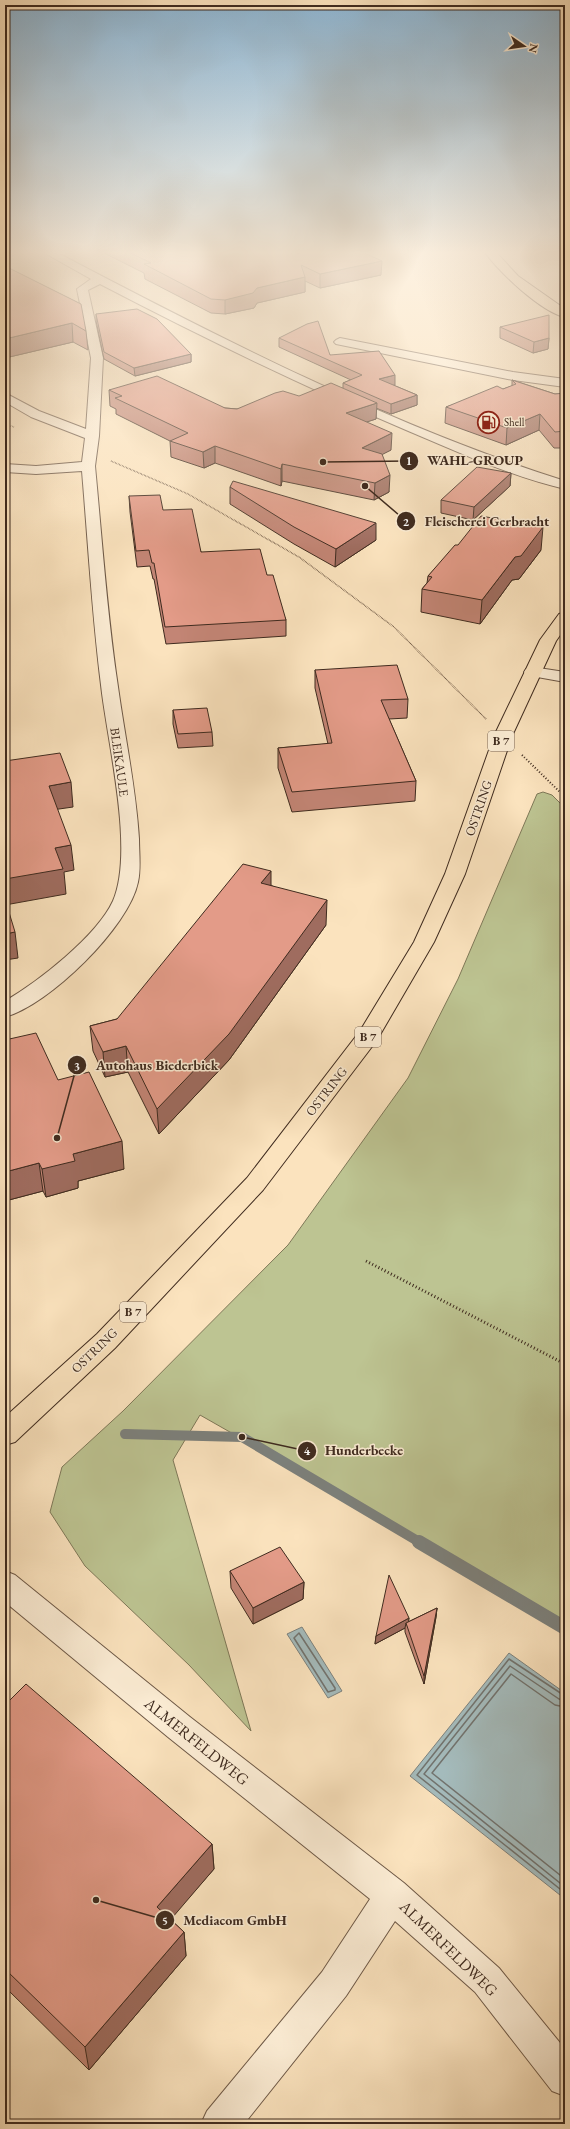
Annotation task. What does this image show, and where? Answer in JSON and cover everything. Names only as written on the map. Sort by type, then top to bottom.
[{"type":"main road","name":"OSTRING","points":[[5,1434],[106,1341],[255,1184],[369,1036],[424,942],[452,881],[503,736],[548,640],[565,617]]},
{"type":"street","name":"BLEIKAULE","points":[[5,1010],[31,995],[60,974],[86,949],[123,900],[129,882],[130,836],[109,686],[88,460],[92,436],[97,358],[96,350]]},
{"type":"street","points":[[238,350],[289,375],[438,439],[517,470],[565,485]]},
{"type":"street","points":[[383,350],[513,376],[565,383]]},
{"type":"street","points":[[5,397],[35,414],[92,436]]},
{"type":"street","points":[[5,468],[36,470],[88,460]]},
{"type":"street","points":[[517,470],[565,493]]},
{"type":"street","points":[[532,672],[565,676]]},
{"type":"street","name":"ALMERFELDWEG","points":[[5,1584],[179,1727],[392,1895],[487,1980],[565,2078]]},
{"type":"street","name":"ALMERFELDWEG","points":[[220,2124],[334,1984],[392,1895]]},
{"type":"path","points":[[5,424],[18,428]]},
{"type":"path","points":[[88,460],[188,494],[300,558],[394,627],[565,797]]},
{"type":"path","points":[[366,1261],[565,1364]]},
{"type":"green space","points":[[543,792],[552,795],[565,808],[565,1623],[200,1415],[173,1460],[251,1731],[189,1665],[85,1566],[50,1512],[62,1467],[123,1411],[288,1245],[408,1078],[458,979],[537,794]]},
{"type":"water","points":[[302,1627],[342,1691],[328,1698],[287,1634]]},
{"type":"water","points":[[509,1653],[565,1693],[565,1899],[410,1776]]},
{"type":"building","points":[[104,350],[187,350],[191,354],[134,368],[104,352]]},
{"type":"building","points":[[307,350],[328,350],[330,355],[379,351],[395,375],[379,379],[417,395],[391,404],[343,383],[362,375]]},
{"type":"building","points":[[157,376],[225,408],[237,409],[275,393],[283,391],[299,396],[331,383],[377,403],[346,413],[392,433],[362,448],[382,454],[390,475],[375,483],[282,464],[281,469],[215,446],[203,452],[170,441],[188,433],[115,398],[122,396],[109,390]]},
{"type":"building","points":[[512,380],[555,394],[565,393],[565,431],[555,432],[540,414],[507,428],[446,407],[497,386],[503,389],[516,384]]},
{"type":"building","points":[[477,467],[511,473],[474,507],[441,500]]},
{"type":"building","points":[[233,481],[376,523],[336,549],[294,527],[230,487]]},
{"type":"building","points":[[160,495],[163,510],[192,509],[201,552],[260,549],[267,575],[273,575],[286,620],[165,627],[154,563],[152,563],[149,550],[136,551],[129,496]]},
{"type":"building","points":[[481,516],[543,527],[521,556],[515,557],[482,600],[422,589],[432,577],[428,576],[455,545],[458,545]]},
{"type":"building","points":[[397,665],[408,699],[381,700],[416,781],[292,792],[278,748],[332,743],[315,670]]},
{"type":"building","points":[[207,708],[212,732],[178,734],[173,710]]},
{"type":"building","points":[[60,753],[71,782],[49,786],[71,845],[55,848],[63,869],[5,879],[5,761]]},
{"type":"building","points":[[243,864],[271,871],[261,883],[327,900],[229,1034],[157,1109],[126,1046],[103,1052],[90,1026],[117,1019]]},
{"type":"building","points":[[5,899],[15,932],[5,934]]},
{"type":"building","points":[[36,1033],[58,1080],[89,1072],[122,1141],[73,1154],[75,1161],[42,1169],[39,1163],[5,1172],[5,1040]]},
{"type":"building","points":[[280,1547],[304,1582],[253,1608],[230,1571]]},
{"type":"building","points":[[389,1575],[409,1618],[376,1636]]},
{"type":"building","points":[[437,1608],[424,1676],[406,1623]]},
{"type":"building","points":[[26,1684],[212,1844],[157,1907],[184,1932],[85,2047],[5,1969],[5,1705]]},
{"type":"waterway","points":[[125,1434],[242,1437],[421,1543]]},
{"type":"waterway","points":[[419,1542],[565,1628]]},
{"type":"place","name":"Shell","points":[[489,422]]},
{"type":"place","name":"WAHL-GROUP","points":[[323,462]]},
{"type":"place","name":"Fleischerei Gerbracht","points":[[365,486]]},
{"type":"place","name":"Autohaus Biederbick","points":[[57,1138]]},
{"type":"place","name":"Hunderbecke","points":[[242,1437]]},
{"type":"place","name":"Mediacom GmbH","points":[[96,1900]]}]
